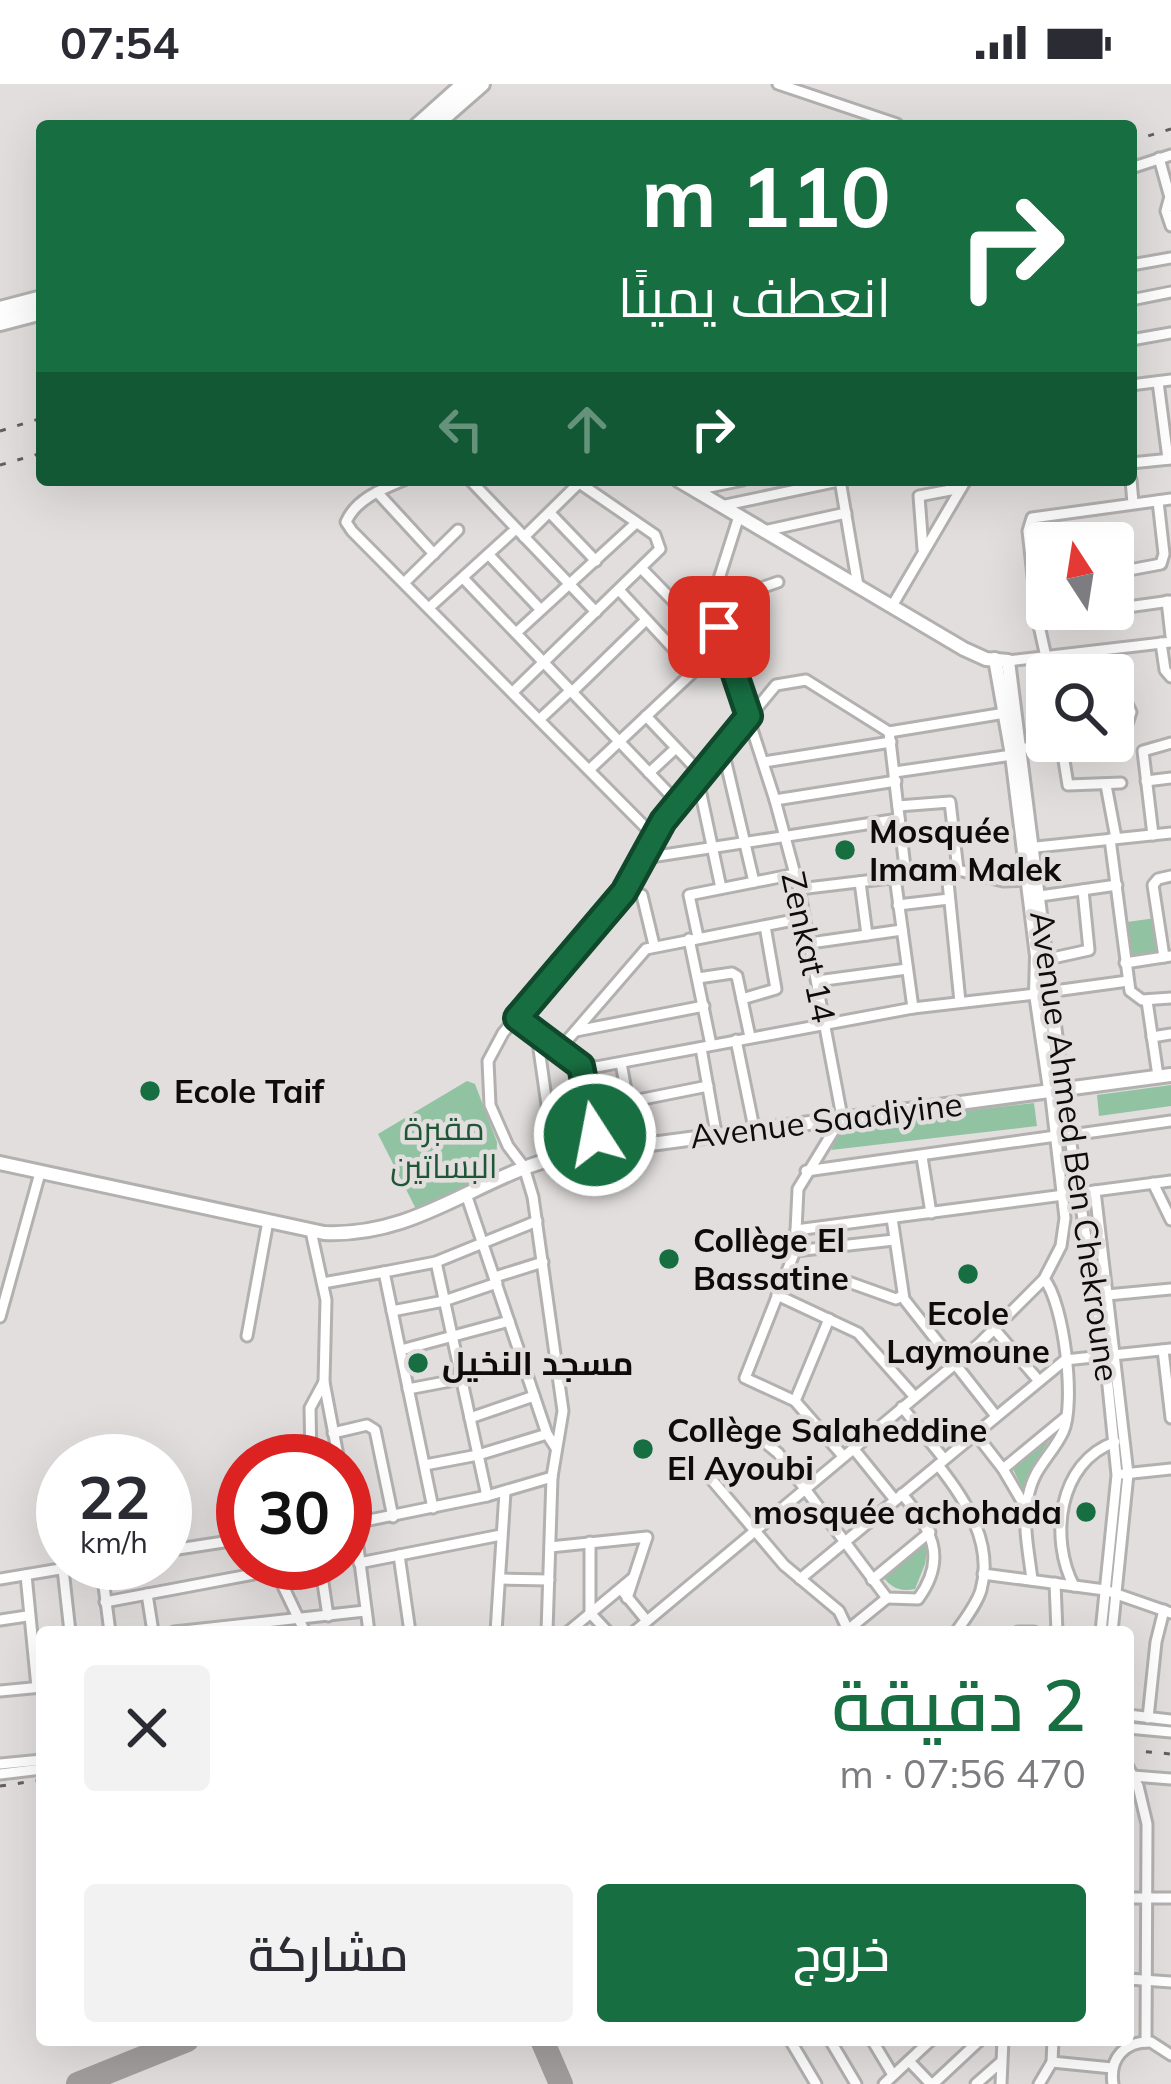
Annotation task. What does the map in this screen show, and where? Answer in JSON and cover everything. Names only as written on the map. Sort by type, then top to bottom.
[{"type":"main road","points":[[424,120],[464,84]]},
{"type":"main road","points":[[441,120],[482,84]]},
{"type":"main road","points":[[0,309],[36,300]]},
{"type":"main road","points":[[0,323],[36,314]]},
{"type":"main road","points":[[688,486],[964,650],[1001,660]]},
{"type":"main road","name":"Avenue Ahmed Ben Chekroune","points":[[1001,660],[1005,713],[1016,752]]},
{"type":"main road","name":"Avenue Ahmed Ben Chekroune","points":[[1001,660],[1029,848],[1037,956],[1056,1089]]},
{"type":"main road","name":"Avenue Ahmed Ben Chekroune","points":[[1032,880],[1040,896],[1048,959],[1042,993]]},
{"type":"main road","name":"Avenue Saadiyine","points":[[0,1163],[310,1231],[345,1234],[384,1228],[467,1197],[524,1167],[598,1150],[1164,1076]]},
{"type":"street","points":[[778,84],[885,120]]},
{"type":"street","points":[[1165,157],[1170,201],[1166,212],[1171,226]]},
{"type":"street","points":[[1137,264],[1171,258]]},
{"type":"street","points":[[1137,299],[1171,292]]},
{"type":"street","points":[[1137,339],[1171,332]]},
{"type":"street","points":[[1137,384],[1171,380]]},
{"type":"street","points":[[1137,462],[1170,459],[1158,382]]},
{"type":"street","points":[[390,486],[351,512],[346,522],[654,836]]},
{"type":"street","points":[[476,486],[596,612]]},
{"type":"street","points":[[431,606],[488,555],[550,513],[574,486]]},
{"type":"street","points":[[514,691],[660,546],[655,536],[585,486]]},
{"type":"street","points":[[694,490],[714,486]]},
{"type":"street","points":[[721,506],[813,486]]},
{"type":"street","points":[[842,486],[858,586]]},
{"type":"street","points":[[924,552],[918,498],[957,486]]},
{"type":"street","points":[[892,606],[963,486]]},
{"type":"street","points":[[1132,486],[1133,503]]},
{"type":"street","points":[[377,492],[434,554]]},
{"type":"street","points":[[1031,522],[1036,516],[1171,499]]},
{"type":"street","points":[[1134,570],[1159,566],[1163,559],[1167,537],[1158,501]]},
{"type":"street","points":[[550,513],[596,561]]},
{"type":"street","points":[[764,531],[846,513]]},
{"type":"street","points":[[739,516],[718,582],[716,604],[778,582]]},
{"type":"street","points":[[516,633],[636,523]]},
{"type":"street","points":[[406,581],[458,530]]},
{"type":"street","points":[[488,555],[540,609]]},
{"type":"street","points":[[589,770],[721,645],[641,568]]},
{"type":"street","points":[[463,578],[678,803]]},
{"type":"street","points":[[619,590],[694,671]]},
{"type":"street","points":[[1134,606],[1169,601],[1166,670],[1171,677]]},
{"type":"street","name":"Zenkat 14","points":[[716,604],[721,645],[764,762],[799,889],[842,1118]]},
{"type":"street","points":[[540,719],[646,620]]},
{"type":"street","points":[[1078,654],[1168,640]]},
{"type":"street","points":[[1001,660],[1026,659]]},
{"type":"street","points":[[547,1626],[552,1477],[563,1411],[537,1221],[524,1167],[490,1106],[488,1061],[503,1033],[605,915],[678,803],[776,685],[806,680],[890,737],[902,839],[898,905],[913,1008]]},
{"type":"street","points":[[764,762],[1005,713]]},
{"type":"street","points":[[646,716],[700,778],[721,888]]},
{"type":"street","points":[[1153,835],[1143,751],[1169,743]]},
{"type":"street","points":[[649,773],[676,748]]},
{"type":"street","points":[[723,750],[754,882]]},
{"type":"street","points":[[775,800],[1026,750]]},
{"type":"street","points":[[1064,762],[1068,785],[1121,783]]},
{"type":"street","points":[[1146,781],[1171,778]]},
{"type":"street","points":[[1106,785],[1128,981],[1133,996],[1147,1001],[1171,998]]},
{"type":"street","points":[[898,806],[948,801],[954,833],[949,899],[960,1002]]},
{"type":"street","points":[[644,858],[899,819]]},
{"type":"street","points":[[902,839],[954,833]]},
{"type":"street","points":[[1029,848],[1171,833]]},
{"type":"street","points":[[799,889],[952,871],[1032,880]]},
{"type":"street","points":[[716,1133],[689,895],[795,874]]},
{"type":"street","points":[[1126,963],[1167,956],[1154,885],[1171,876]]},
{"type":"street","points":[[860,882],[867,935]]},
{"type":"street","points":[[1040,896],[1117,885]]},
{"type":"street","points":[[1048,959],[1088,952],[1083,890]]},
{"type":"street","points":[[642,895],[654,945]]},
{"type":"street","points":[[898,905],[949,899]]},
{"type":"street","points":[[559,1051],[635,959],[654,945],[804,918]]},
{"type":"street","points":[[742,999],[776,988],[765,926]]},
{"type":"street","points":[[810,944],[902,930]]},
{"type":"street","points":[[817,981],[907,969]]},
{"type":"street","points":[[698,978],[732,973],[740,985],[750,1037]]},
{"type":"street","points":[[542,1065],[621,1063],[913,1008],[1128,981]]},
{"type":"street","points":[[1147,1001],[1164,1076]]},
{"type":"street","points":[[577,1031],[704,1006]]},
{"type":"street","points":[[517,1018],[577,1063],[598,1150]]},
{"type":"street","points":[[1152,1037],[1171,1034]]},
{"type":"street","points":[[537,1035],[549,1119]]},
{"type":"street","points":[[736,1040],[754,1128]]},
{"type":"street","points":[[621,1063],[636,1145]]},
{"type":"street","points":[[628,1102],[708,1087]]},
{"type":"street","name":"Avenue Ahmed Ben Chekroune","points":[[1056,1089],[1071,1135],[1110,1356],[1123,1474],[1102,1626]]},
{"type":"street","name":"Avenue Ahmed Ben Chekroune","points":[[1044,1279],[1061,1246],[1064,1195],[1055,1136],[1056,1089]]},
{"type":"street","points":[[842,1118],[806,1171],[796,1195],[795,1251],[745,1378],[795,1401],[843,1456]]},
{"type":"street","points":[[1071,1135],[1171,1121]]},
{"type":"street","points":[[806,1171],[1055,1136]]},
{"type":"street","points":[[922,1156],[931,1213]]},
{"type":"street","points":[[0,1317],[40,1173]]},
{"type":"street","points":[[796,1230],[1171,1181]]},
{"type":"street","points":[[1153,1183],[1171,1220]]},
{"type":"street","name":"Avenue Ahmed Ben Chekroune","points":[[1095,1191],[1107,1295],[1114,1442],[1123,1474]]},
{"type":"street","points":[[467,1197],[547,1434],[556,1448]]},
{"type":"street","points":[[892,1218],[902,1297],[996,1416]]},
{"type":"street","points":[[248,1336],[268,1221]]},
{"type":"street","points":[[323,1283],[436,1262],[537,1221]]},
{"type":"street","points":[[310,1231],[323,1283],[327,1321],[324,1382],[333,1433],[367,1425],[375,1430],[393,1516]]},
{"type":"street","points":[[795,1251],[894,1240]]},
{"type":"street","points":[[436,1262],[488,1496]]},
{"type":"street","points":[[392,1311],[444,1301],[543,1262]]},
{"type":"street","points":[[384,1271],[434,1508]]},
{"type":"street","points":[[841,1279],[896,1299],[902,1297]]},
{"type":"street","points":[[641,1626],[954,1366],[1044,1279],[1059,1310],[1066,1417],[1062,1433],[1035,1471],[1025,1509],[1032,1580]]},
{"type":"street","points":[[1107,1295],[1171,1288]]},
{"type":"street","points":[[777,1295],[859,1333],[914,1396]]},
{"type":"street","points":[[795,1401],[829,1319]]},
{"type":"street","points":[[400,1350],[509,1321]]},
{"type":"street","points":[[994,1330],[1039,1381]]},
{"type":"street","points":[[800,1579],[1065,1360],[1167,1349],[1171,1418]]},
{"type":"street","points":[[408,1388],[522,1359]]},
{"type":"street","points":[[310,1434],[310,1408],[324,1382]]},
{"type":"street","points":[[470,1418],[534,1396]]},
{"type":"street","points":[[902,1407],[974,1520],[983,1574],[981,1591],[960,1626]]},
{"type":"street","points":[[1003,1468],[1066,1417]]},
{"type":"street","points":[[749,1430],[770,1443],[887,1598],[909,1602],[923,1592],[932,1564],[931,1532],[854,1448]]},
{"type":"street","points":[[975,1433],[1003,1468],[1025,1509]]},
{"type":"street","points":[[424,1466],[547,1434]]},
{"type":"street","points":[[1074,1586],[1059,1549],[1063,1505],[1096,1448],[1114,1442]]},
{"type":"street","points":[[1123,1474],[1171,1469]]},
{"type":"street","points":[[372,1520],[506,1492],[552,1477]]},
{"type":"street","points":[[712,1480],[800,1579],[830,1601],[846,1626]]},
{"type":"street","points":[[497,1626],[506,1492]]},
{"type":"street","points":[[974,1520],[1025,1509]]},
{"type":"street","points":[[872,1580],[931,1532]]},
{"type":"street","points":[[372,1560],[501,1535]]},
{"type":"street","points":[[550,1547],[647,1537],[635,1577],[624,1593],[575,1626]]},
{"type":"street","points":[[590,1542],[590,1613],[602,1626]]},
{"type":"street","points":[[399,1555],[409,1626]]},
{"type":"street","points":[[0,1579],[36,1573]]},
{"type":"street","points":[[983,1574],[1110,1591],[1167,1611],[1148,1718]]},
{"type":"street","points":[[26,1575],[36,1665]]},
{"type":"street","points":[[105,1602],[216,1579]]},
{"type":"street","points":[[502,1579],[549,1580]]},
{"type":"street","points":[[1055,1583],[1057,1626]]},
{"type":"street","points":[[65,1590],[69,1626]]},
{"type":"street","points":[[103,1590],[109,1626]]},
{"type":"street","points":[[285,1590],[302,1626]]},
{"type":"street","points":[[324,1590],[328,1616]]},
{"type":"street","points":[[362,1590],[368,1626]]},
{"type":"street","name":"Avenue Ahmed Ben Chekroune","points":[[1110,1591],[1112,1626]]},
{"type":"street","points":[[624,1593],[647,1621]]},
{"type":"street","points":[[147,1594],[152,1626]]},
{"type":"street","points":[[854,1626],[887,1598]]},
{"type":"street","points":[[232,1626],[365,1611]]},
{"type":"street","points":[[0,1621],[27,1616]]},
{"type":"street","points":[[0,1691],[36,1687]]},
{"type":"street","points":[[1134,1716],[1171,1720]]},
{"type":"street","points":[[1134,1729],[1171,1732]]},
{"type":"street","points":[[0,1764],[36,1761]]},
{"type":"street","points":[[0,1774],[36,1770]]},
{"type":"street","points":[[1134,1774],[1171,1779]]},
{"type":"street","points":[[1134,1785],[1147,1824],[1146,2042]]},
{"type":"street","points":[[1134,1898],[1171,1898]]},
{"type":"street","points":[[1134,1979],[1171,1982]]},
{"type":"street","points":[[1134,2045],[1160,2045],[1171,2054]]},
{"type":"street","points":[[794,2046],[816,2084]]},
{"type":"street","points":[[834,2046],[856,2084]]},
{"type":"street","points":[[879,2046],[893,2075]]},
{"type":"street","points":[[884,2084],[925,2046]]},
{"type":"street","points":[[909,2061],[932,2084],[973,2046]]},
{"type":"street","points":[[1001,2084],[1002,2046]]},
{"type":"street","points":[[1039,2084],[1052,2062],[1053,2046]]},
{"type":"street","points":[[1113,2084],[1112,2068],[1125,2048],[1132,2046]]},
{"type":"street","points":[[976,2084],[1001,2062]]},
{"type":"street","points":[[1052,2062],[1112,2068]]},
{"type":"green space","points":[[1156,918],[1160,952],[1131,955],[1127,922]]},
{"type":"green space","name":"مقبرة البساتين","points":[[467,1081],[475,1084],[497,1142],[496,1172],[416,1209],[378,1134]]},
{"type":"green space","points":[[1171,1085],[1171,1106],[1099,1116],[1097,1095]]},
{"type":"green space","points":[[1034,1103],[1037,1126],[831,1150],[844,1125]]},
{"type":"green space","points":[[1053,1434],[1032,1468],[1025,1494],[1012,1467]]},
{"type":"green space","points":[[929,1537],[915,1589],[889,1584],[882,1576]]},
{"type":"taxiway","points":[[78,2084],[172,2046]]},
{"type":"taxiway","points":[[545,2046],[561,2084]]},
{"type":"railway","points":[[1137,139],[1171,129]]},
{"type":"railway","points":[[0,431],[36,420]]},
{"type":"railway","points":[[0,465],[36,455]]},
{"type":"railway","points":[[1134,1751],[1171,1754]]},
{"type":"railway","points":[[0,1786],[36,1781]]},
{"type":"place","name":"Mosquée Imam Malek","points":[[845,850]]},
{"type":"place","name":"Ecole Taif","points":[[150,1091]]},
{"type":"place","name":"Collège El Bassatine","points":[[669,1259]]},
{"type":"place","name":"Ecole Laymoune","points":[[968,1274]]},
{"type":"place","name":"مسجد النخيل","points":[[418,1363]]},
{"type":"place","name":"Collège Salaheddine El Ayoubi","points":[[643,1449]]},
{"type":"place","name":"mosquée achohada","points":[[1086,1512]]},
{"type":"route","points":[[595,1135],[581,1066],[517,1018],[624,892],[663,821],[749,716],[719,627]]}]
